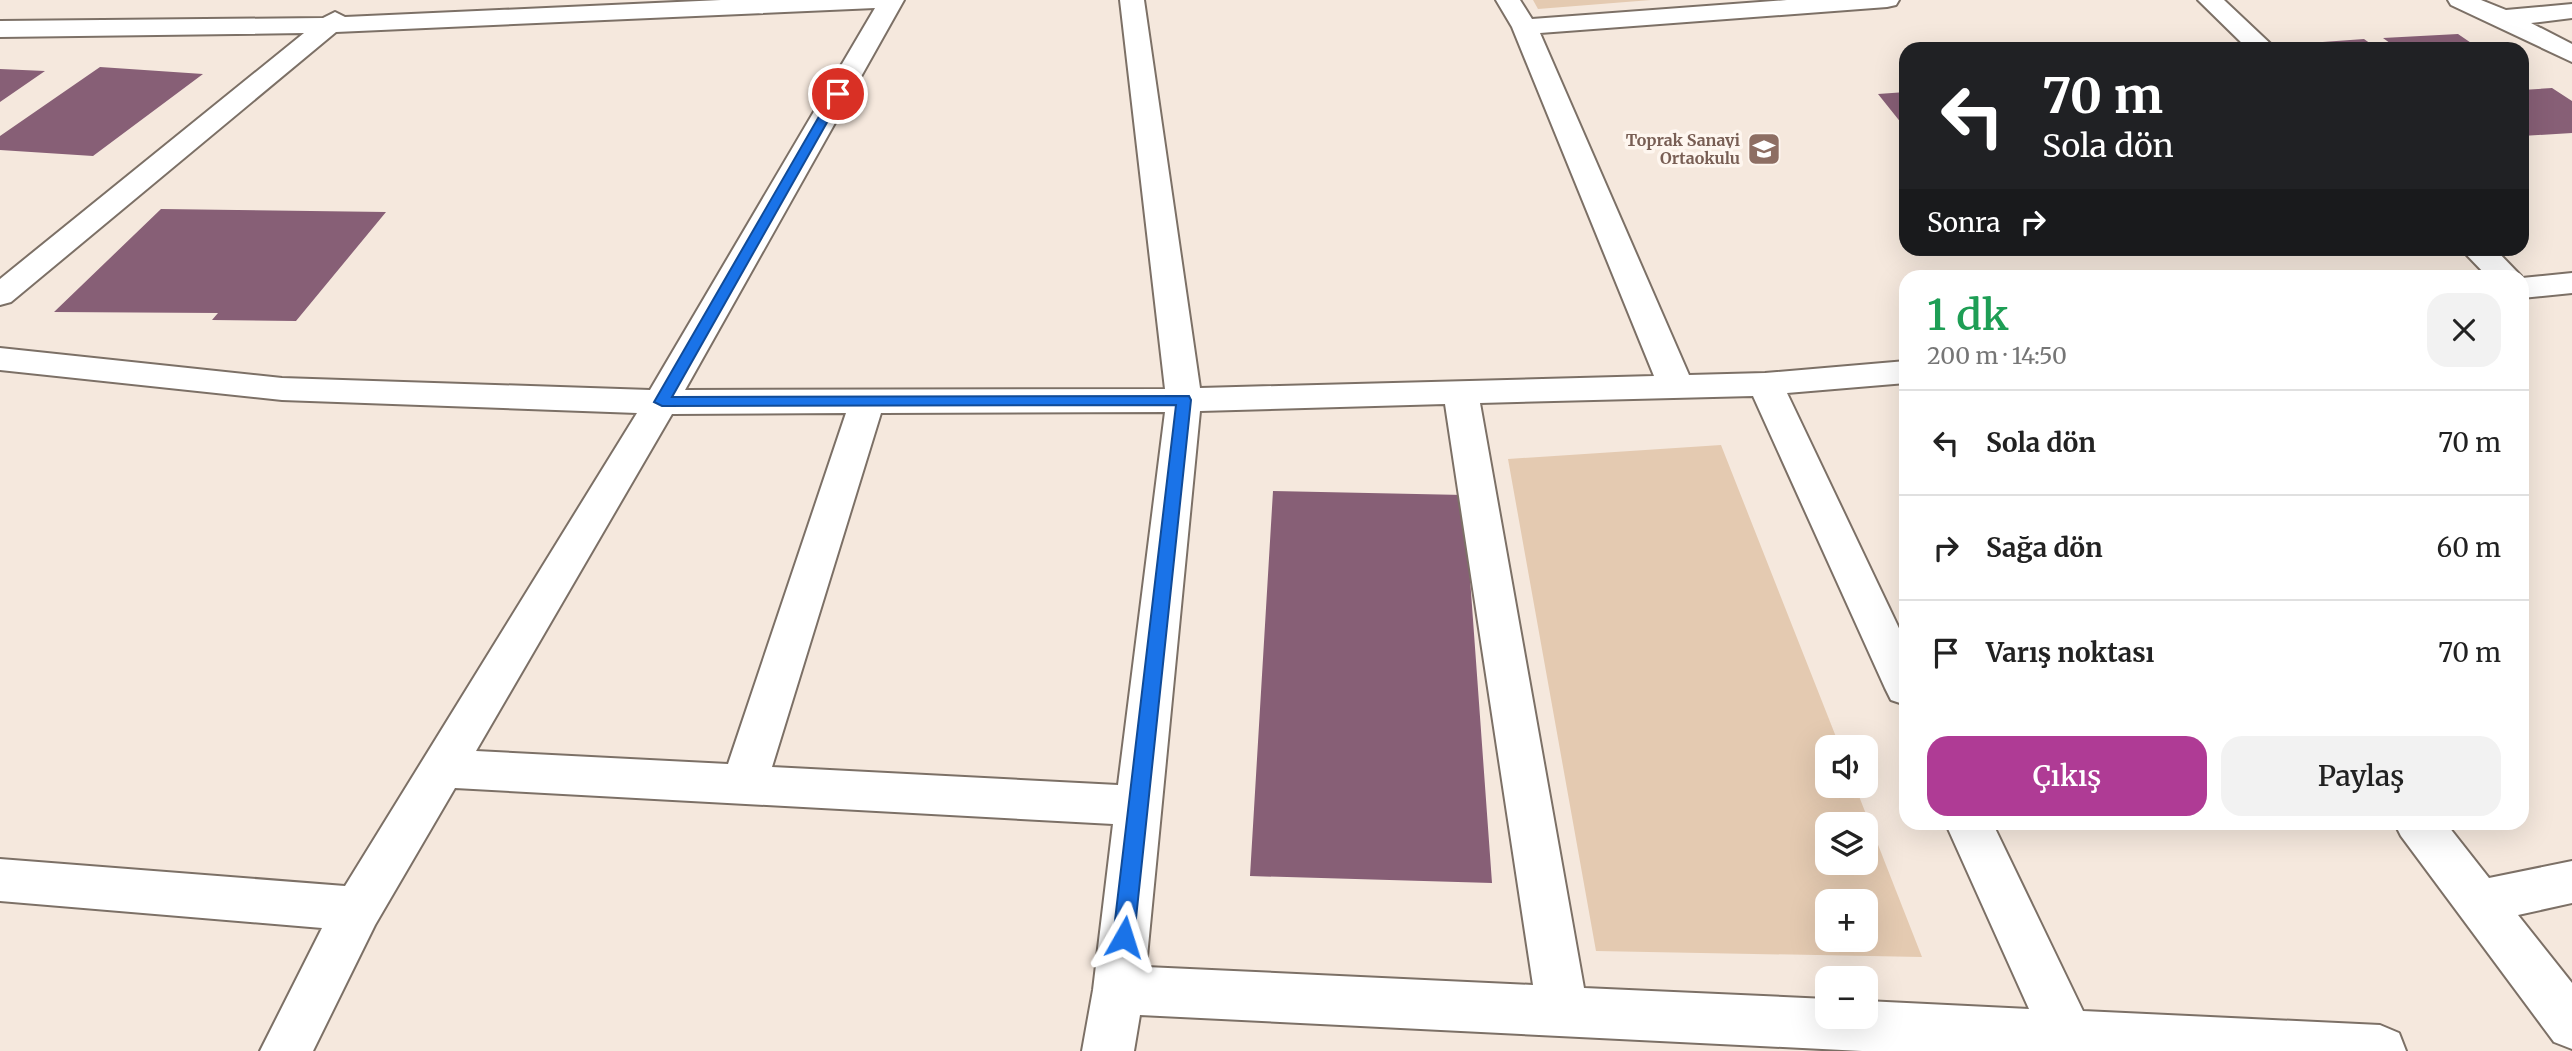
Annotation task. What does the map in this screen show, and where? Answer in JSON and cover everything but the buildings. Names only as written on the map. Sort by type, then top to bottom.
[{"type":"street","points":[[0,295],[358,0]]},
{"type":"street","points":[[0,29],[328,25],[887,0]]},
{"type":"street","points":[[286,1051],[358,909],[662,402],[892,0]]},
{"type":"street","points":[[1108,1051],[1118,990],[1184,400],[1132,0]]},
{"type":"street","points":[[1508,0],[1525,27],[1676,386]]},
{"type":"street","points":[[1525,27],[1887,0]]},
{"type":"street","points":[[2210,0],[2255,42]]},
{"type":"street","points":[[2460,0],[2503,18],[2572,54]]},
{"type":"street","points":[[2503,18],[2572,10]]},
{"type":"street","points":[[2484,256],[2499,270]]},
{"type":"street","points":[[2529,287],[2572,283]]},
{"type":"street","points":[[0,359],[282,389],[662,402],[1184,400],[1765,384],[1899,373]]},
{"type":"street","points":[[1765,384],[1899,673]]},
{"type":"street","points":[[1461,392],[1563,1012]]},
{"type":"street","points":[[744,785],[867,402]]},
{"type":"street","points":[[442,768],[1138,806]]},
{"type":"street","points":[[1972,830],[2068,1036]]},
{"type":"street","points":[[2423,830],[2572,1024]]},
{"type":"street","points":[[0,880],[358,909]]},
{"type":"street","points":[[2477,902],[2572,882]]},
{"type":"street","points":[[1118,990],[2380,1051]]},
{"type":"shaded area","points":[[1533,0],[1651,0],[1538,9]]},
{"type":"shaded area","points":[[1721,445],[1835,735],[1815,735],[1815,798],[1860,798],[1865,812],[1815,812],[1815,875],[1878,875],[1878,845],[1922,957],[1596,951],[1508,459]]},
{"type":"place","name":"Toprak Sanayi Ortaokulu","points":[[1764,149]]},
{"type":"route","points":[[838,94],[662,402],[1184,400],[1124,937]]}]
